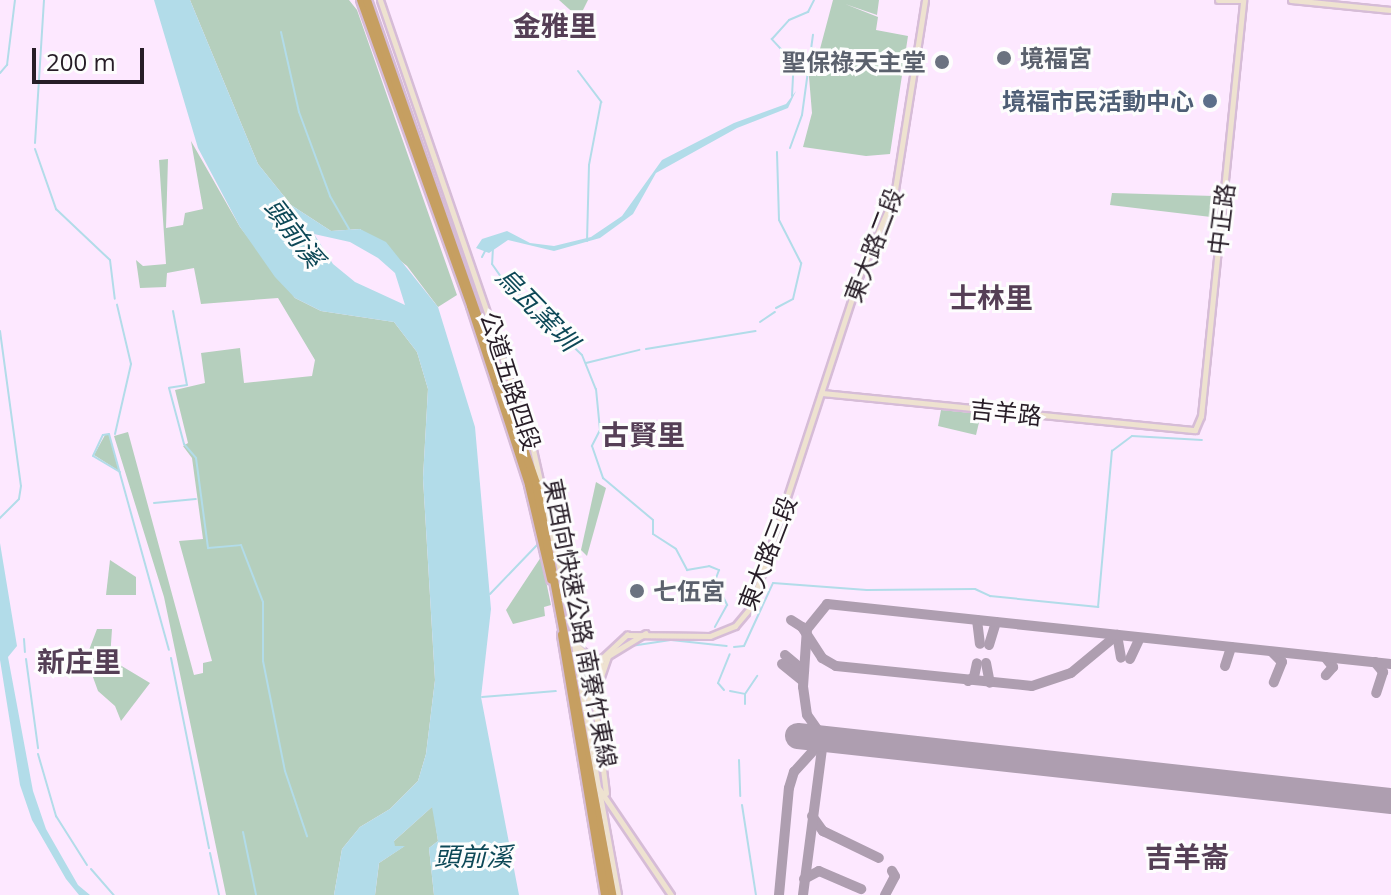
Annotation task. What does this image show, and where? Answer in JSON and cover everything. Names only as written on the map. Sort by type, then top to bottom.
[{"type":"highway","name":"東西向快速公路 南寮竹東線","points":[[364,0],[532,484],[563,624],[612,895]]},
{"type":"highway","name":"東西向快速公路 南寮竹東線","points":[[563,624],[605,895]]},
{"type":"street","name":"公道五路四段","points":[[380,0],[525,420],[552,518],[577,646],[600,668]]},
{"type":"street","name":"東大路二段","points":[[822,393],[860,274],[894,196],[925,0]]},
{"type":"street","points":[[1218,0],[1242,0]]},
{"type":"street","name":"中正路","points":[[1189,433],[1201,416],[1242,0]]},
{"type":"street","points":[[1291,0],[1391,10]]},
{"type":"street","name":"吉羊路","points":[[822,393],[1189,433]]},
{"type":"street","name":"東大路三段","points":[[671,895],[598,787],[586,714],[600,668],[618,640],[649,632],[710,636],[743,618],[757,594],[822,393]]},
{"type":"street","points":[[573,632],[586,714]]},
{"type":"street","name":"東大路三段","points":[[600,668],[592,712],[607,797]]},
{"type":"street","points":[[598,787],[618,895]]},
{"type":"street","points":[[603,808],[607,797]]},
{"type":"green space","points":[[190,0],[349,0],[357,10],[457,295],[438,307],[407,266],[360,229],[331,231],[291,205],[258,164]]},
{"type":"green space","points":[[559,0],[588,0],[579,18]]},
{"type":"green space","points":[[833,0],[879,0],[877,15],[845,4],[878,17],[876,30],[908,36],[890,154],[866,156],[803,147],[812,113],[808,65],[816,64]]},
{"type":"green space","points":[[191,141],[240,227],[295,298],[321,311],[394,322],[417,352],[428,389],[423,478],[435,680],[426,754],[418,781],[390,809],[360,827],[342,849],[334,895],[226,895],[164,597],[114,436],[128,432],[194,675],[203,673],[203,663],[212,661],[179,541],[203,539],[192,458],[183,446],[188,443],[175,390],[205,383],[201,353],[240,348],[244,383],[312,376],[315,360],[278,298],[201,304],[194,268],[167,273],[166,287],[140,288],[136,260],[143,266],[166,264],[159,160],[168,159],[166,228],[183,225],[185,213],[203,209]]},
{"type":"green space","points":[[1112,193],[1214,196],[1211,217],[1110,205]]},
{"type":"green space","points":[[941,410],[981,414],[976,435],[938,426]]},
{"type":"green space","points":[[105,435],[109,435],[119,471],[94,455]]},
{"type":"green space","points":[[596,482],[606,488],[587,556],[581,550]]},
{"type":"green space","points":[[541,557],[551,605],[544,607],[545,616],[513,624],[506,610]]},
{"type":"green space","points":[[110,560],[136,577],[136,595],[106,595]]},
{"type":"green space","points":[[97,629],[112,629],[110,659],[150,683],[121,721],[115,706],[98,691],[86,658]]},
{"type":"green space","points":[[576,648],[595,668],[585,706]]},
{"type":"green space","points":[[605,671],[601,753],[595,706]]},
{"type":"green space","points":[[433,806],[438,841],[429,848],[434,895],[375,895],[379,863],[403,847],[394,846],[394,841]]},
{"type":"water","name":"頭前溪","points":[[154,0],[190,0],[258,164],[291,205],[331,231],[360,229],[386,242],[438,307],[475,427],[491,609],[481,697],[519,895],[434,895],[429,848],[438,841],[432,807],[394,841],[395,846],[405,846],[379,863],[375,895],[334,895],[342,849],[360,827],[390,809],[418,781],[426,754],[435,680],[423,478],[428,389],[417,352],[394,322],[321,311],[295,298],[275,277],[240,227],[198,148]],"holes":[[[314,234],[350,242],[378,258],[395,273],[405,305],[355,282],[333,264]]]},
{"type":"water","points":[[796,91],[788,108],[737,128],[656,173],[633,214],[600,238],[554,251],[508,240],[489,253],[476,248],[482,239],[507,231],[530,243],[554,246],[591,237],[622,216],[662,160],[734,123],[786,104]]},
{"type":"water","points":[[0,543],[17,646],[8,657],[33,791],[46,829],[78,885],[90,895],[79,895],[66,879],[32,820],[20,785],[0,660]]},
{"type":"waterway","points":[[0,73],[7,65],[15,0]]},
{"type":"waterway","points":[[35,143],[44,0]]},
{"type":"waterway","points":[[792,96],[794,63],[772,39],[789,20],[808,12],[814,0]]},
{"type":"waterway","points":[[281,32],[299,112],[330,196],[350,230]]},
{"type":"waterway","points":[[790,148],[802,115],[813,35]]},
{"type":"waterway","points":[[578,71],[601,102],[589,165],[587,241]]},
{"type":"waterway","points":[[35,149],[56,209],[110,260],[115,299]]},
{"type":"waterway","points":[[776,308],[793,299],[801,263],[779,220],[777,152]]},
{"type":"waterway","name":"烏瓦窯圳","points":[[493,247],[492,264],[501,277],[582,355],[596,389],[600,430],[592,446],[603,478],[653,520],[653,534],[676,549],[687,570],[709,566],[719,570],[715,581],[727,605],[715,627]]},
{"type":"waterway","points":[[482,257],[486,249]]},
{"type":"waterway","points":[[115,434],[131,364],[117,305]]},
{"type":"waterway","points":[[173,311],[187,385],[169,388],[184,444],[196,458],[208,548],[241,545],[263,602],[263,661],[285,771],[307,836]]},
{"type":"waterway","points":[[760,322],[775,312]]},
{"type":"waterway","points":[[0,331],[21,486],[19,499],[0,518]]},
{"type":"waterway","points":[[646,349],[756,331]]},
{"type":"waterway","points":[[586,363],[639,350]]},
{"type":"waterway","points":[[120,472],[93,456],[103,435],[109,434],[169,650]]},
{"type":"waterway","points":[[734,647],[744,646],[773,583],[867,590],[975,589],[990,596],[1098,607],[1112,451],[1132,436],[1202,440]]},
{"type":"waterway","points":[[154,503],[196,499]]},
{"type":"waterway","points":[[490,594],[538,544]]},
{"type":"waterway","points":[[24,639],[25,652]]},
{"type":"waterway","points":[[619,653],[631,646],[671,640],[727,646]]},
{"type":"waterway","points":[[724,690],[718,683],[730,654]]},
{"type":"waterway","points":[[171,658],[209,848]]},
{"type":"waterway","points":[[26,659],[38,748]]},
{"type":"waterway","points":[[730,691],[745,694],[757,676]]},
{"type":"waterway","points":[[482,697],[556,691]]},
{"type":"waterway","points":[[745,694],[745,704]]},
{"type":"waterway","points":[[38,754],[56,816],[87,865]]},
{"type":"waterway","points":[[739,760],[740,796]]},
{"type":"waterway","points":[[742,805],[756,895]]},
{"type":"waterway","points":[[243,832],[256,895]]},
{"type":"waterway","points":[[210,853],[219,895]]},
{"type":"waterway","points":[[91,869],[114,895]]},
{"type":"taxiway","points":[[824,739],[807,715],[803,687],[807,629],[827,604],[1391,664]]},
{"type":"taxiway","points":[[791,620],[802,627],[822,658],[836,666],[1032,686],[1071,673],[1117,635],[1121,658]]},
{"type":"taxiway","points":[[977,620],[980,644]]},
{"type":"taxiway","points":[[989,645],[996,622]]},
{"type":"taxiway","points":[[1130,659],[1140,638]]},
{"type":"taxiway","points":[[1225,666],[1231,647]]},
{"type":"taxiway","points":[[1272,652],[1282,662],[1274,682]]},
{"type":"taxiway","points":[[785,655],[804,671]]},
{"type":"taxiway","points":[[1325,657],[1333,667],[1326,675]]},
{"type":"taxiway","points":[[1375,662],[1383,672],[1376,693]]},
{"type":"taxiway","points":[[968,681],[974,677],[977,663]]},
{"type":"taxiway","points":[[986,663],[990,683]]},
{"type":"taxiway","points":[[782,664],[803,681]]},
{"type":"taxiway","points":[[779,895],[789,788],[794,772],[824,739]]},
{"type":"taxiway","points":[[803,895],[823,741]]},
{"type":"taxiway","points":[[812,816],[823,831],[879,858]]},
{"type":"taxiway","points":[[804,879],[819,871],[861,889]]},
{"type":"taxiway","points":[[885,895],[895,876],[892,871]]},
{"type":"runway","points":[[798,736],[1391,801]]},
{"type":"place","name":"境福宮","points":[[1004,58]]},
{"type":"place","name":"聖保祿天主堂","points":[[942,62]]},
{"type":"place","name":"境福市民活動中心","points":[[1210,101]]},
{"type":"place","name":"七伍宮","points":[[637,591]]},
{"type":"district","name":"金雅里","points":[[555,25]]},
{"type":"district","name":"士林里","points":[[991,297]]},
{"type":"district","name":"古賢里","points":[[643,434]]},
{"type":"district","name":"新庄里","points":[[79,661]]},
{"type":"district","name":"吉羊崙","points":[[1187,856]]}]
